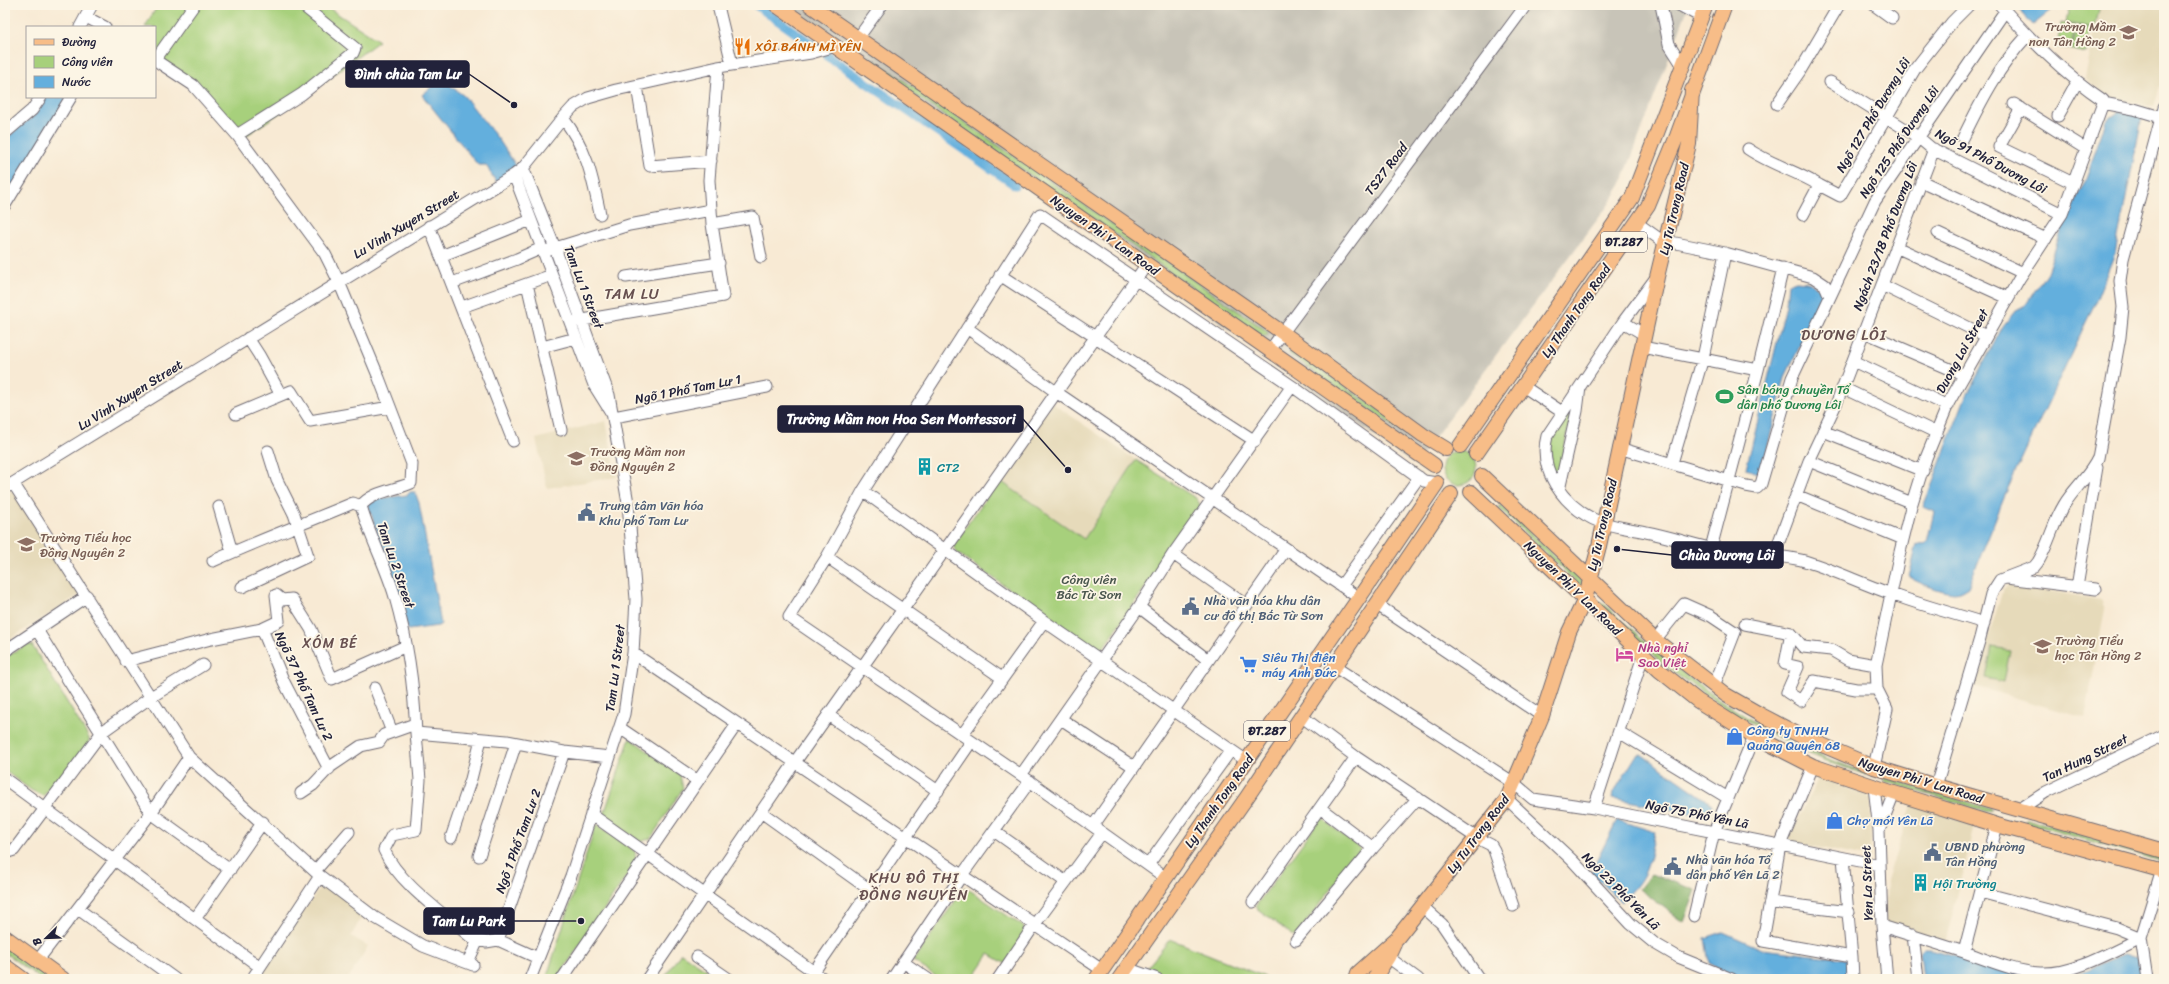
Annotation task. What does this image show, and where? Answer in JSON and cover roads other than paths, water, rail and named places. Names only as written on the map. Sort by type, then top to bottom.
[{"type":"main road","name":"Nguyen Phi Y Lan Road","points":[[776,5],[1434,465]]},
{"type":"main road","name":"Nguyen Phi Y Lan Road","points":[[810,5],[1283,333],[1423,435],[1453,448]]},
{"type":"main road","name":"Ly Thanh Tong Road","points":[[1476,454],[1648,206],[1670,153],[1692,90],[1725,5]]},
{"type":"main road","points":[[1704,11],[1717,23]]},
{"type":"main road","name":"Ly Thanh Tong Road","points":[[1453,448],[1632,198],[1704,11]]},
{"type":"main road","points":[[836,46],[858,38]]},
{"type":"main road","name":"Ly Tu Trong Road","points":[[1356,979],[1358,973],[1397,938],[1507,799],[1542,716],[1569,632],[1585,599],[1590,579],[1657,277],[1689,144],[1692,90]]},
{"type":"main road","points":[[1453,448],[1468,448],[1476,454],[1482,465],[1482,476],[1478,486],[1471,492],[1462,495],[1451,494],[1442,489],[1433,472],[1438,456],[1453,448]]},
{"type":"main road","name":"Nguyen Phi Y Lan Road","points":[[1482,476],[1655,640],[1733,699],[1801,736],[1874,767],[2164,851]]},
{"type":"main road","name":"Ly Thanh Tong Road","points":[[1099,975],[1301,683],[1437,482]]},
{"type":"main road","name":"Nguyen Phi Y Lan Road","points":[[1471,492],[1585,599],[1643,656],[1698,701],[1754,736],[1813,766],[1874,787],[1997,825],[2163,870]]},
{"type":"main road","name":"Ly Thanh Tong Road","points":[[1122,974],[1317,694],[1451,494]]},
{"type":"main road","points":[[1301,683],[1317,694]]},
{"type":"main road","points":[[1874,767],[1874,787]]},
{"type":"main road","points":[[1997,825],[2020,809]]},
{"type":"main road","points":[[5,937],[63,979]]},
{"type":"main road","name":"Ly Tu Trong Road","points":[[1374,979],[1388,957],[1397,938]]},
{"type":"main road","points":[[5,966],[23,979]]},
{"type":"street","points":[[81,26],[92,5]]},
{"type":"street","points":[[156,59],[194,5]]},
{"type":"street","points":[[237,135],[302,94],[353,53],[355,48],[302,5]]},
{"type":"street","points":[[858,38],[882,5]]},
{"type":"street","name":"TS27 Road","points":[[1270,350],[1526,5]]},
{"type":"street","points":[[1661,5],[1669,44],[1683,66]]},
{"type":"street","points":[[1679,5],[1704,11]]},
{"type":"street","points":[[1777,104],[1800,71],[1839,5]]},
{"type":"street","points":[[1874,5],[1892,18]]},
{"type":"street","name":"Ngõ 127 Phố Dương Lôi","points":[[1819,185],[1840,196],[1915,69],[1952,22],[1970,5]]},
{"type":"street","points":[[2002,8],[2027,36],[2077,82],[2103,100],[2103,103],[2163,114],[2123,259],[2120,281],[2123,307],[2120,337],[2098,458],[2078,587]]},
{"type":"street","name":"Ngõ 125 Phố Dương Lôi","points":[[1729,480],[1757,488],[1761,484],[1792,378],[1875,200],[2002,8]]},
{"type":"street","points":[[719,10],[732,64]]},
{"type":"street","points":[[86,17],[103,26]]},
{"type":"street","points":[[1963,138],[1983,96],[1996,74],[2027,36]]},
{"type":"street","name":"Lu Vinh Xuyen Street","points":[[9,485],[518,171],[573,107],[588,98],[616,90],[732,64],[811,53],[836,46]]},
{"type":"street","points":[[156,61],[193,85],[237,135],[325,254],[339,282],[412,464],[411,483],[376,495],[364,502],[361,506],[353,503],[298,527],[212,561]]},
{"type":"street","points":[[570,323],[582,319],[723,296],[711,210],[710,161],[718,67]]},
{"type":"street","name":"Ngõ 91 Phố Dương Lôi","points":[[1830,82],[1888,117],[1934,149],[2062,214]]},
{"type":"street","points":[[2058,116],[2077,82]]},
{"type":"street","points":[[637,86],[650,166],[710,161]]},
{"type":"street","points":[[5,133],[32,110],[40,98]]},
{"type":"street","points":[[5,205],[70,98]]},
{"type":"street","name":"Duong Loi Street","points":[[1874,767],[1886,709],[1876,689],[1876,665],[1903,540],[1922,471],[1948,406],[1964,375],[2023,273],[2062,214],[2103,103]]},
{"type":"street","points":[[2073,183],[1999,147],[2018,106],[2086,149]]},
{"type":"street","points":[[563,118],[576,135],[589,166],[600,214]]},
{"type":"street","points":[[1748,149],[1764,160],[1804,176],[1819,185],[1803,216]]},
{"type":"street","name":"Ngách 23/18 Phố Dương Lôi","points":[[1774,555],[1809,461],[1843,388],[1934,149]]},
{"type":"street","name":"Tam Lu 1 Street","points":[[518,171],[531,220],[594,385],[614,417]]},
{"type":"street","name":"Tam Lu 1 Street","points":[[518,171],[555,248],[610,395],[628,503],[636,599],[633,653],[624,714],[571,876],[530,979]]},
{"type":"street","points":[[1921,181],[2046,239]]},
{"type":"street","points":[[452,282],[543,250],[555,248],[629,225],[711,210]]},
{"type":"street","points":[[1166,878],[1025,778],[789,616],[827,557],[863,491],[1040,214],[1292,386],[1424,481],[1437,482]]},
{"type":"street","points":[[712,224],[753,217],[761,257]]},
{"type":"street","points":[[441,256],[531,220]]},
{"type":"street","points":[[1637,223],[1653,235],[1666,241],[1725,253],[1783,268],[1821,281],[1828,290],[1830,297]]},
{"type":"street","points":[[429,226],[462,307],[513,441]]},
{"type":"street","points":[[1938,233],[2023,273]]},
{"type":"street","points":[[1896,247],[2008,298]]},
{"type":"street","points":[[1672,463],[1703,358],[1725,253]]},
{"type":"street","points":[[626,277],[719,263]]},
{"type":"street","points":[[648,979],[795,762],[863,667],[944,548],[1146,264]]},
{"type":"street","points":[[1711,548],[1783,268]]},
{"type":"street","points":[[462,307],[552,275]]},
{"type":"street","points":[[1000,275],[1096,336],[1255,441]]},
{"type":"street","points":[[1657,277],[1623,322],[1562,412],[1548,436],[1545,455],[1549,471],[1559,490],[1586,515],[1603,523],[1663,535],[1711,548],[1747,554],[1774,555],[1802,561],[1891,594],[1984,623]]},
{"type":"street","points":[[527,284],[560,430]]},
{"type":"street","points":[[1882,285],[1986,336]]},
{"type":"street","points":[[1623,322],[1643,341],[1703,358],[1758,370]]},
{"type":"street","points":[[967,328],[1056,392],[1359,598]]},
{"type":"street","points":[[1864,332],[1964,375]]},
{"type":"street","points":[[248,338],[260,355],[281,395]]},
{"type":"street","points":[[542,347],[576,338]]},
{"type":"street","points":[[1853,361],[1948,406]]},
{"type":"street","points":[[892,979],[962,875],[994,831],[1061,719],[1139,607],[1173,554],[1255,441],[1292,386]]},
{"type":"street","points":[[1523,386],[1562,412]]},
{"type":"street","points":[[1559,490],[1577,412],[1580,386]]},
{"type":"street","name":"Ngõ 1 Phố Tam Lư 1","points":[[614,417],[767,387]]},
{"type":"street","points":[[1843,388],[1937,433]]},
{"type":"street","points":[[236,414],[291,391],[310,421],[390,406]]},
{"type":"street","points":[[1823,432],[1922,471]]},
{"type":"street","points":[[1619,448],[1729,480]]},
{"type":"street","points":[[242,587],[308,556],[298,527],[277,480],[268,451]]},
{"type":"street","points":[[1936,786],[1984,623],[1991,594],[1996,584],[2004,578],[2034,567],[2038,562],[2054,522],[2074,490],[2092,471],[2098,458]]},
{"type":"street","points":[[1809,461],[1912,503]]},
{"type":"street","points":[[1341,586],[1419,477]]},
{"type":"street","points":[[9,485],[87,596],[126,661],[189,757],[263,822],[317,873],[393,930],[423,946],[471,963],[478,940],[486,942],[498,940],[538,958]]},
{"type":"street","points":[[863,491],[1044,621],[1174,709],[1247,761]]},
{"type":"street","points":[[1796,495],[1903,540]]},
{"type":"street","name":"Tam Lu 2 Street","points":[[361,506],[395,596],[406,646],[414,694],[420,780],[416,830],[392,835],[384,850],[388,860],[401,877],[472,938],[478,940]]},
{"type":"street","points":[[219,507],[232,552]]},
{"type":"street","points":[[998,979],[1035,924],[1066,882],[1134,767],[1286,549]]},
{"type":"street","points":[[1173,554],[1246,605]]},
{"type":"street","points":[[827,557],[1002,678]]},
{"type":"street","points":[[2004,578],[2096,589]]},
{"type":"street","name":"Ngõ 37 Phố Tam Lư 2","points":[[329,769],[284,682],[262,629],[279,621],[276,595],[282,600],[292,599],[311,629],[332,679],[406,646]]},
{"type":"street","points":[[5,651],[87,596]]},
{"type":"street","points":[[1376,604],[1542,716]]},
{"type":"street","points":[[1655,640],[1684,604],[1711,616],[1735,632],[1714,686]]},
{"type":"street","points":[[1139,607],[1208,660]]},
{"type":"street","points":[[812,975],[938,791],[966,738],[1002,678],[1044,621]]},
{"type":"street","points":[[1745,624],[1791,633],[1803,647],[1831,650],[1848,660],[1876,665]]},
{"type":"street","points":[[126,661],[211,639],[262,629]]},
{"type":"street","points":[[37,630],[102,732],[151,813],[230,870]]},
{"type":"street","points":[[1791,633],[1785,664],[1798,667],[1787,692],[1801,701],[1814,681],[1856,689],[1876,689]]},
{"type":"street","points":[[633,653],[795,762],[905,839],[1035,924],[1099,975]]},
{"type":"street","points":[[1594,808],[1643,656]]},
{"type":"street","points":[[5,850],[8,852],[14,850],[102,732],[151,697],[202,665]]},
{"type":"street","name":"Ngõ 75 Phố Yên Lã","points":[[1335,667],[1514,783],[1533,799],[1594,808],[1880,865]]},
{"type":"street","points":[[375,688],[392,732]]},
{"type":"street","points":[[828,715],[938,791]]},
{"type":"street","points":[[1301,716],[1356,757],[1477,838],[1491,845],[1513,906]]},
{"type":"street","points":[[1061,719],[1134,767]]},
{"type":"street","points":[[562,979],[646,853],[737,724]]},
{"type":"street","points":[[620,728],[698,781]]},
{"type":"street","points":[[301,793],[329,769],[361,746],[379,742],[384,735],[392,732],[416,729],[516,743],[564,752],[610,757]]},
{"type":"street","points":[[1619,732],[1728,798]]},
{"type":"street","name":"Tan Hung Street","points":[[2020,809],[2046,792],[2164,735]]},
{"type":"street","points":[[1694,916],[1714,832],[1754,736]]},
{"type":"street","points":[[450,838],[471,779],[481,739]]},
{"type":"street","points":[[479,856],[516,743]]},
{"type":"street","points":[[1148,865],[1231,750]]},
{"type":"street","name":"Ngõ 1 Phố Tam Lư 2","points":[[498,940],[564,752]]},
{"type":"street","points":[[38,960],[151,813],[189,757]]},
{"type":"street","points":[[1253,902],[1356,757]]},
{"type":"street","points":[[1813,766],[1780,845],[1763,941],[1852,957]]},
{"type":"street","points":[[5,779],[114,861],[260,967]]},
{"type":"street","name":"Yen La Street","points":[[1874,787],[1879,830],[1882,926],[1887,979]]},
{"type":"street","points":[[1879,830],[1894,793]]},
{"type":"street","points":[[1296,940],[1373,848],[1418,798]]},
{"type":"street","name":"Ngõ 23 Phố Yên Lã","points":[[1507,799],[1572,860],[1631,924],[1654,943],[1678,957],[1732,979]]},
{"type":"street","points":[[1320,808],[1373,848]]},
{"type":"street","points":[[761,812],[870,890]]},
{"type":"street","points":[[591,814],[705,894],[812,975],[824,979]]},
{"type":"street","points":[[195,919],[263,822]]},
{"type":"street","points":[[1964,952],[1997,825]]},
{"type":"street","points":[[994,831],[1066,882]]},
{"type":"street","points":[[252,979],[317,873],[349,832]]},
{"type":"street","points":[[1843,858],[1850,912],[1853,979]]},
{"type":"street","points":[[2147,979],[2141,938],[2163,870]]},
{"type":"street","points":[[1980,892],[2117,928],[2141,938]]},
{"type":"street","points":[[1770,902],[1850,912]]},
{"type":"street","points":[[1422,906],[1442,924],[1479,979]]},
{"type":"street","points":[[78,909],[175,979]]},
{"type":"street","points":[[1882,926],[2013,968],[2042,974],[2081,965],[2141,938]]},
{"type":"street","points":[[1913,935],[1918,979]]},
{"type":"street","points":[[697,957],[729,979]]},
{"type":"street","points":[[1388,957],[1418,979]]},
{"type":"street","points":[[903,962],[928,979]]},
{"type":"street","points":[[1122,974],[1157,979]]},
{"type":"water","points":[[2015,5],[2058,5],[2033,25]]},
{"type":"water","points":[[441,79],[464,96],[499,140],[519,170],[496,182],[486,165],[478,165],[422,95]]},
{"type":"water","points":[[45,98],[67,98],[5,199],[5,139],[36,114]]},
{"type":"water","points":[[2120,111],[2142,117],[2115,253],[2095,303],[2008,488],[1968,587],[1954,593],[1943,591],[1924,584],[1909,577],[1917,544],[1924,545],[1927,542],[1934,512],[1923,507],[1964,401],[2003,326],[2016,310],[2025,306],[2047,272],[2063,227],[2085,181],[2106,121]]},
{"type":"water","points":[[1796,281],[1807,282],[1826,292],[1785,377],[1766,453],[1758,473],[1746,469],[1786,305],[1788,284]]},
{"type":"water","points":[[410,492],[415,492],[419,503],[441,624],[438,626],[408,630],[368,504],[377,499],[407,495]]},
{"type":"water","points":[[1641,754],[1711,803],[1713,807],[1710,812],[1699,815],[1613,798],[1614,792],[1636,756]]},
{"type":"water","points":[[1617,820],[1655,832],[1646,871],[1637,885],[1621,902],[1591,872]]},
{"type":"water","points":[[1723,932],[1762,949],[1847,959],[1849,979],[1739,979],[1709,963],[1705,938]]},
{"type":"water","points":[[1924,949],[1931,949],[2041,979],[1923,979],[1920,953]]},
{"type":"water","points":[[2124,954],[2136,958],[2144,979],[2049,979],[2081,972]]},
{"type":"waterway","points":[[756,5],[813,45]]},
{"type":"waterway","points":[[828,56],[1015,185]]},
{"type":"place","name":"Trường Mầm non Tân Hồng 2","points":[[2129,33]]},
{"type":"place","name":"XÔI BÁNH MÌ YÊN","points":[[742,46]]},
{"type":"place","name":"Đình chùa Tam Lư","points":[[514,105]]},
{"type":"place","name":"Sân bóng chuyền Tổ dân phố Dương Lôi","points":[[1724,396]]},
{"type":"place","name":"Trường Mầm non Đồng Nguyên 2","points":[[577,458]]},
{"type":"place","name":"CT2","points":[[924,467]]},
{"type":"place","name":"Trường Mầm non Hoa Sen Montessori","points":[[1068,470]]},
{"type":"place","name":"Trung tâm Văn hóa Khu phố Tam Lư","points":[[586,512]]},
{"type":"place","name":"Trường Tiểu học Đồng Nguyên 2","points":[[27,544]]},
{"type":"place","name":"Chùa Dương Lôi","points":[[1617,549]]},
{"type":"place","name":"Nhà văn hóa khu dân cư đô thị Bắc Từ Sơn","points":[[1191,607]]},
{"type":"place","name":"Trường Tiểu học Tân Hồng 2","points":[[2042,647]]},
{"type":"place","name":"Nhà nghỉ Sao Việt","points":[[1625,654]]},
{"type":"place","name":"Siêu Thị điện máy Anh Đức","points":[[1249,664]]},
{"type":"place","name":"Công ty TNHH Quảng Quyên 68","points":[[1734,737]]},
{"type":"place","name":"Chợ mới Yên Lã","points":[[1834,820]]},
{"type":"place","name":"UBND phường Tân Hồng","points":[[1932,853]]},
{"type":"place","name":"Nhà văn hóa Tổ dân phố Yên Lã 2","points":[[1673,866]]},
{"type":"place","name":"Hội Trường","points":[[1920,883]]},
{"type":"place","name":"Tam Lu Park","points":[[581,921]]},
{"type":"district","name":"TAM LU","points":[[632,294]]},
{"type":"district","name":"DƯƠNG LÔI","points":[[1844,335]]},
{"type":"district","name":"XÓM BÉ","points":[[330,643]]},
{"type":"district","name":"KHU ĐÔ THỊ ĐỒNG NGUYÊN","points":[[914,886]]},
{"type":"park label","name":"Công viên Bắc Từ Sơn","points":[[1089,586]]}]
